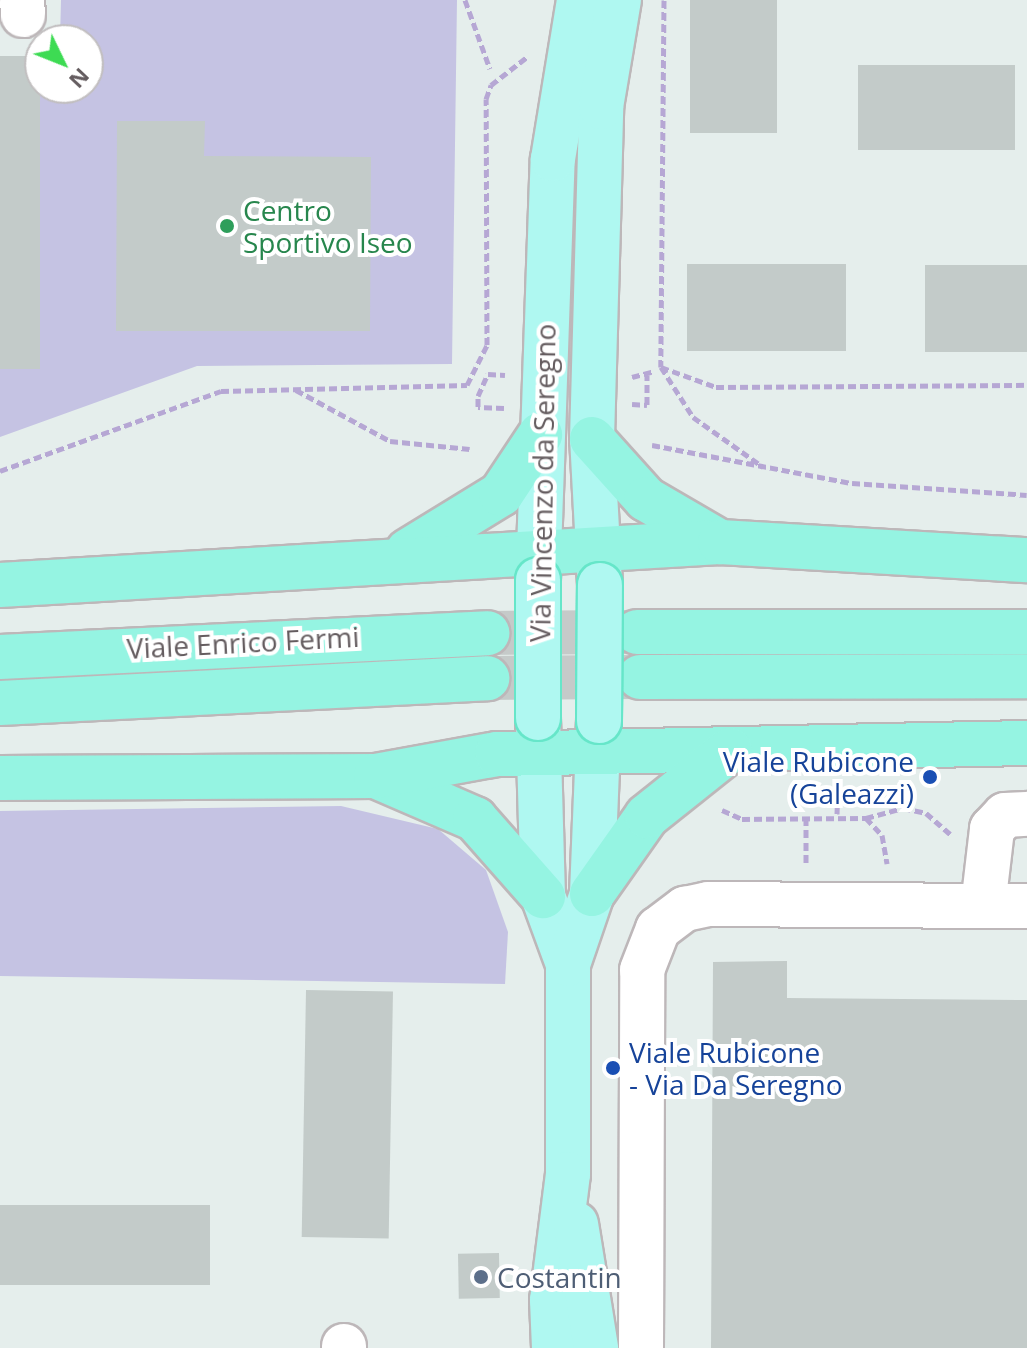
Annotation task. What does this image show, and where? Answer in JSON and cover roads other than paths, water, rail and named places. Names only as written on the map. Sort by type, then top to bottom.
[{"type":"highway","points":[[396,557],[501,494],[528,422]]},
{"type":"highway","points":[[592,439],[646,499],[720,542]]},
{"type":"highway","points":[[0,585],[396,557],[599,567],[720,542],[1027,560]]},
{"type":"highway","points":[[637,632],[1027,632]]},
{"type":"highway","name":"Viale Enrico Fermi","points":[[0,657],[487,633]]},
{"type":"highway","points":[[640,677],[1027,676]]},
{"type":"highway","name":"Viale Enrico Fermi","points":[[0,703],[487,678]]},
{"type":"highway","points":[[0,778],[376,776],[538,753],[599,736],[730,750],[1027,743]]},
{"type":"highway","points":[[592,894],[647,816],[730,750]]},
{"type":"highway","points":[[376,776],[475,819],[543,896]]},
{"type":"main road","name":"Via Vincenzo da Seregno","points":[[568,964],[543,896],[538,753],[538,566],[528,422],[553,159],[579,0]]},
{"type":"main road","name":"Via Vincenzo da Seregno","points":[[554,1348],[552,1300],[568,1174],[568,964],[592,894],[599,736],[599,567],[592,439],[601,107],[619,0]]},
{"type":"main road","name":"Via Vincenzo da Seregno","points":[[568,1174],[596,1348]]},
{"type":"street","points":[[983,906],[992,829],[1005,815],[1027,814]]},
{"type":"street","points":[[641,1348],[642,970],[652,938],[675,914],[697,905],[1027,906]]},
{"type":"tunnel","points":[[487,633],[637,632]]},
{"type":"tunnel","points":[[487,678],[636,677]]},
{"type":"place","name":"Centro Sportivo Iseo","points":[[227,226]]},
{"type":"place","name":"Viale Rubicone (Galeazzi)","points":[[930,777]]},
{"type":"place","name":"Viale Rubicone - Via Da Seregno","points":[[613,1068]]},
{"type":"place","name":"Costantin","points":[[481,1277]]}]
